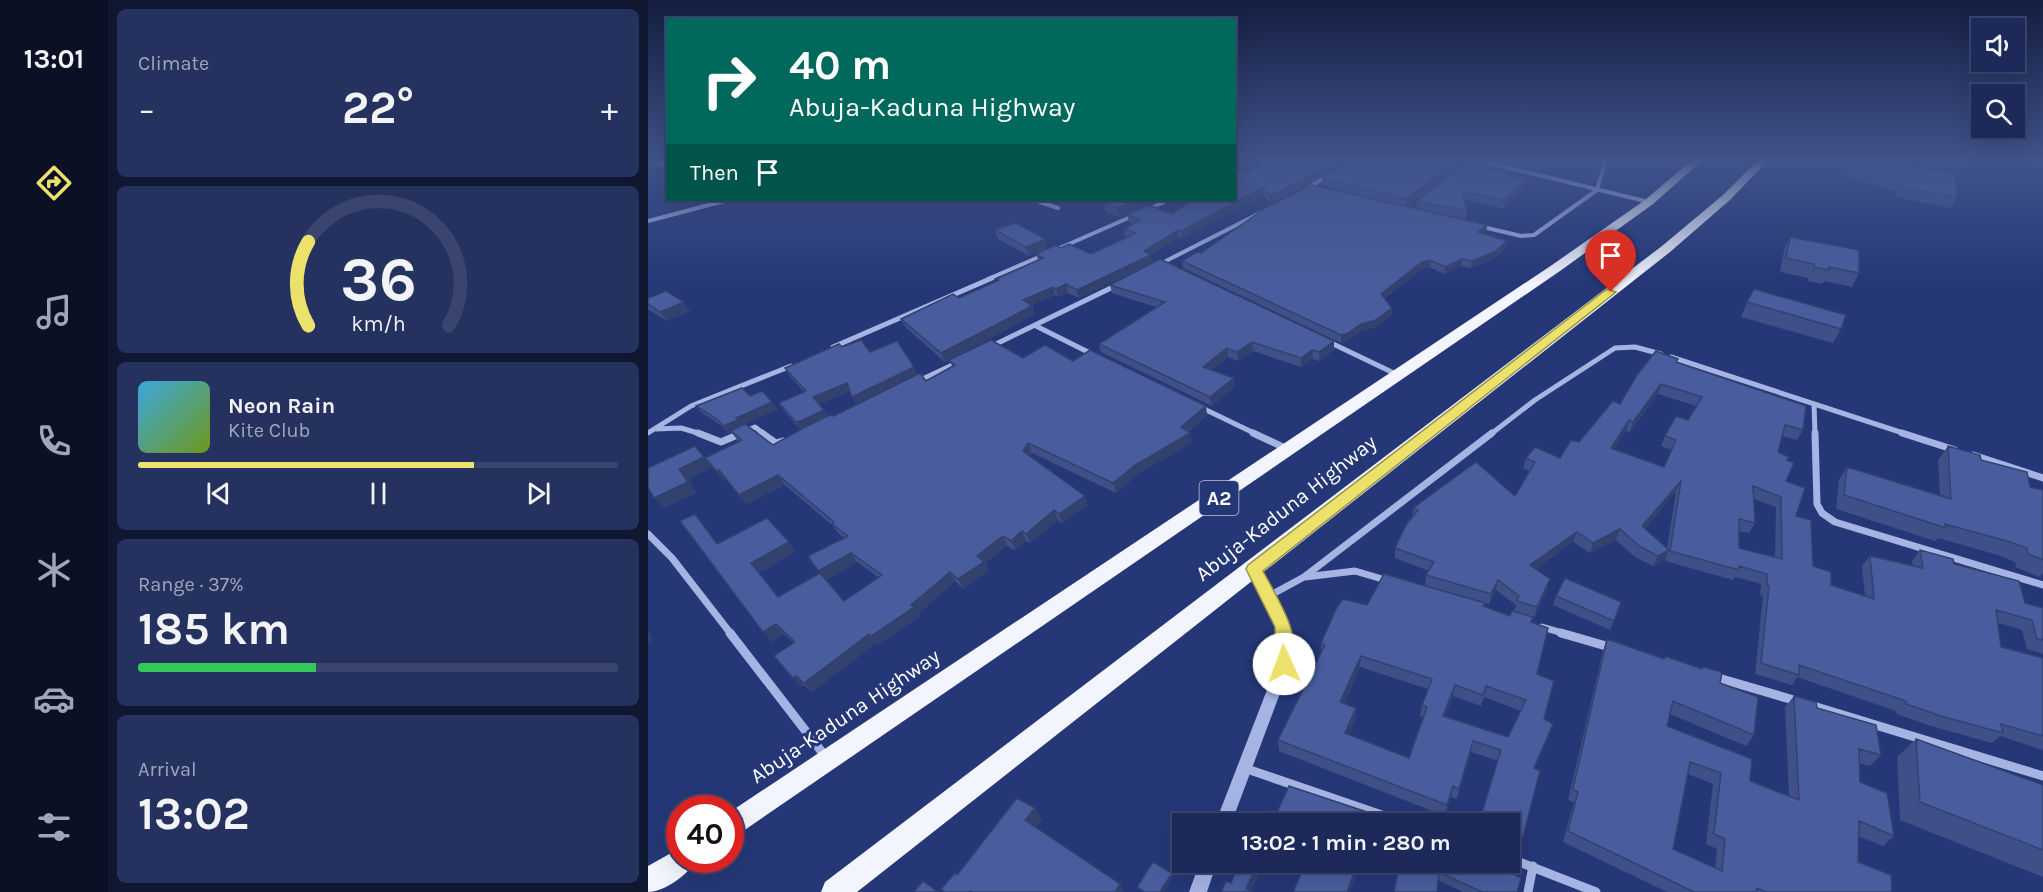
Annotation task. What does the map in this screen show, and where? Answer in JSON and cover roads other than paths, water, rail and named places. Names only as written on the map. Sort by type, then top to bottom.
[{"type":"highway","name":"Abuja-Kaduna Highway","points":[[835,892],[1666,249],[1724,201]]},
{"type":"highway","name":"Abuja-Kaduna Highway","points":[[744,817],[1290,450],[1649,202]]},
{"type":"highway","points":[[648,882],[666,870]]},
{"type":"street","points":[[648,221],[724,201]]},
{"type":"street","points":[[1037,201],[1058,208]]},
{"type":"street","points":[[827,350],[1165,201]]},
{"type":"street","points":[[1476,226],[1521,236],[1534,235],[1582,201]]},
{"type":"street","points":[[1643,201],[1649,202]]},
{"type":"street","points":[[1153,268],[1264,211]]},
{"type":"street","points":[[1163,262],[1174,268]]},
{"type":"street","points":[[983,350],[1121,284]]},
{"type":"street","points":[[1035,326],[1099,357]]},
{"type":"street","points":[[1324,340],[1399,375]]},
{"type":"street","points":[[1269,596],[1304,577],[1536,400],[1615,348],[1646,349],[2043,478]]},
{"type":"street","points":[[910,385],[962,360]]},
{"type":"street","points":[[648,433],[691,406],[796,364]]},
{"type":"street","points":[[1194,404],[1290,450]]},
{"type":"street","points":[[1814,404],[1817,504],[1822,513],[1835,522],[2043,585]]},
{"type":"street","points":[[656,429],[672,425],[686,428],[720,442],[755,427],[776,443],[795,439]]},
{"type":"street","points":[[648,534],[672,558],[828,760]]},
{"type":"street","points":[[1227,813],[1284,664],[1283,627],[1254,569]]},
{"type":"street","points":[[1304,577],[1355,571],[1400,584]]},
{"type":"street","points":[[1532,624],[1623,651]]},
{"type":"street","points":[[1703,674],[2043,776]]},
{"type":"street","points":[[1244,768],[1376,813]]},
{"type":"street","points":[[1520,862],[1596,892]]},
{"type":"street","points":[[1528,892],[1533,866]]},
{"type":"street","points":[[1198,892],[1205,873]]}]
